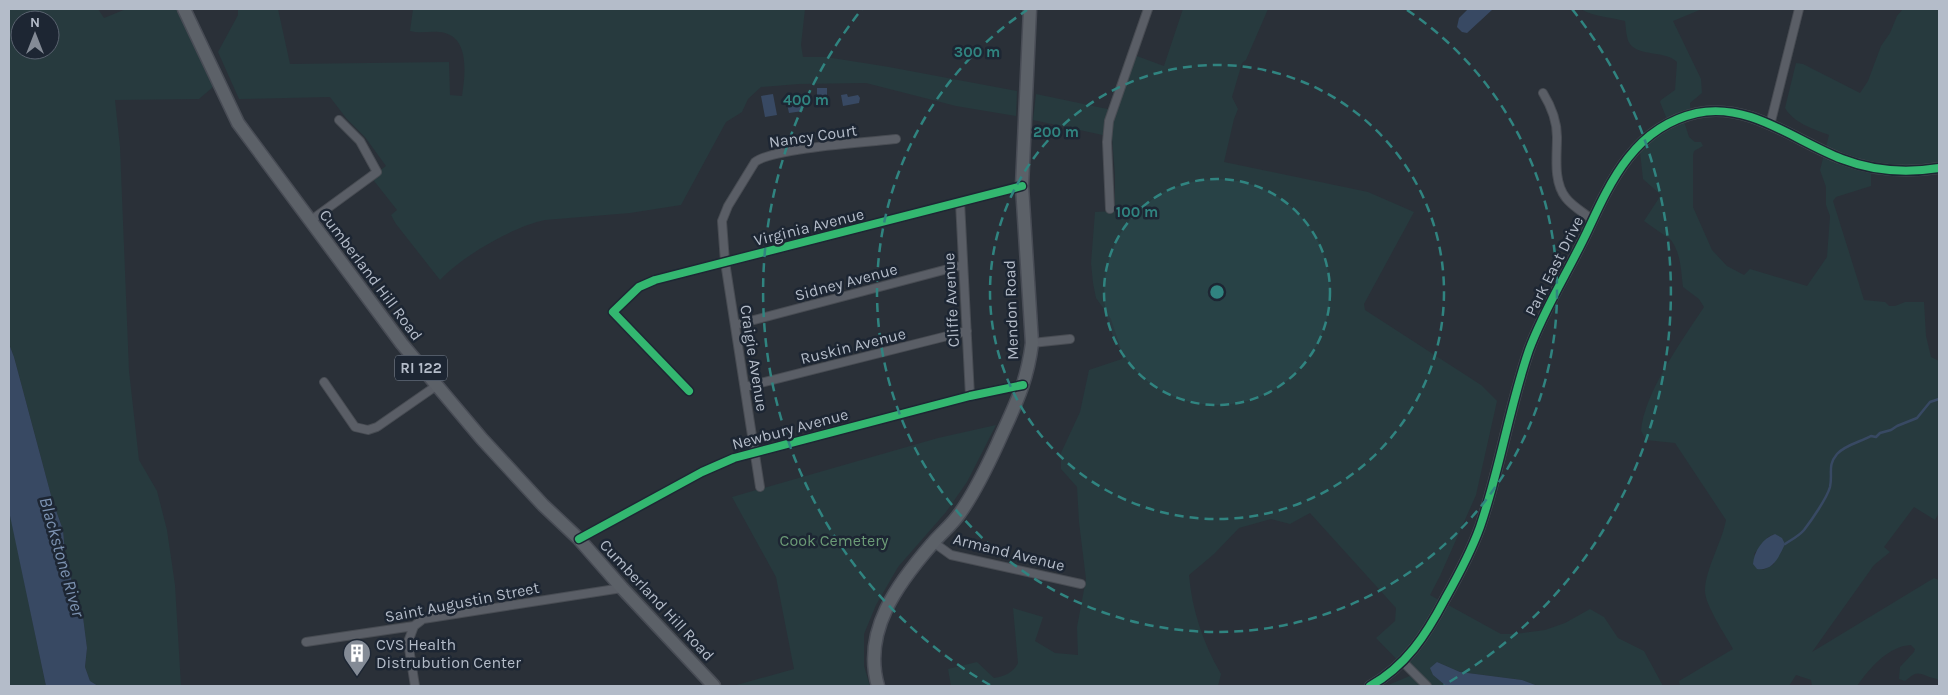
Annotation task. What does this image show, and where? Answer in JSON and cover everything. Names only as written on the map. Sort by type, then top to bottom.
[{"type":"main road","name":"Cumberland Hill Road","points":[[184,9],[238,123],[402,344],[436,386],[538,500],[579,539],[714,686]]},
{"type":"main road","name":"Mendon Road","points":[[878,686],[874,653],[882,617],[893,594],[907,573],[954,520],[971,495],[1013,414],[1029,366],[1032,343],[1022,186],[1030,9]]},
{"type":"street","points":[[1110,209],[1106,142],[1109,121],[1134,44],[1148,9]]},
{"type":"street","points":[[1770,125],[1799,9]]},
{"type":"street","points":[[1543,93],[1551,109],[1555,126],[1560,188],[1567,199],[1593,220]]},
{"type":"street","name":"Park East Drive","points":[[1370,686],[1403,662],[1420,643],[1430,629],[1475,540],[1530,349],[1544,315],[1616,175],[1635,149],[1646,138],[1669,123],[1695,114],[1722,111],[1742,114],[1770,125],[1826,153],[1859,164],[1889,170],[1939,168]]},
{"type":"street","points":[[310,221],[377,172],[360,141],[339,120]]},
{"type":"street","name":"Nancy Court","points":[[725,262],[723,217],[755,162],[760,157],[780,152],[896,138]]},
{"type":"street","name":"Virginia Avenue","points":[[689,391],[614,312],[631,294],[646,283],[1022,186]]},
{"type":"street","name":"Cliffe Avenue","points":[[960,202],[970,396]]},
{"type":"street","name":"Craigie Avenue","points":[[725,262],[760,487]]},
{"type":"street","name":"Sidney Avenue","points":[[735,325],[963,265]]},
{"type":"street","name":"Ruskin Avenue","points":[[745,387],[967,331]]},
{"type":"street","points":[[1032,343],[1070,339]]},
{"type":"street","points":[[324,382],[355,427],[368,430],[377,427],[436,386]]},
{"type":"street","name":"Newbury Avenue","points":[[579,539],[721,463],[755,452],[970,396],[1023,385]]},
{"type":"street","name":"Armand Avenue","points":[[933,542],[951,555],[1081,584]]},
{"type":"street","name":"Saint Augustin Street","points":[[306,642],[414,626],[423,619],[622,588]]},
{"type":"street","points":[[414,626],[408,642],[415,686]]},
{"type":"street","points":[[1403,662],[1427,686]]},
{"type":"green space","points":[[9,9],[98,9],[104,18],[126,9],[184,9],[213,87],[199,99],[115,100],[120,147],[129,371],[139,460],[157,491],[167,530],[175,585],[181,686],[98,686],[90,681],[85,667],[87,648],[83,617],[72,596],[71,576],[65,553],[63,530],[52,499],[9,344]]},
{"type":"green space","points":[[238,9],[278,9],[290,64],[449,62],[450,95],[462,96],[465,69],[459,43],[445,33],[410,31],[413,9],[805,9],[801,45],[803,57],[826,57],[889,67],[1017,91],[1016,116],[956,106],[866,83],[799,84],[761,87],[748,99],[742,112],[726,122],[681,205],[630,213],[545,220],[532,223],[474,252],[440,280],[396,224],[391,215],[397,210],[371,177],[386,166],[365,137],[346,118],[330,97],[239,99],[218,52],[238,15]]},
{"type":"green space","points":[[1183,9],[1268,9],[1246,60],[1242,63],[1232,97],[1238,109],[1224,162],[1368,192],[1414,212],[1364,304],[1365,310],[1481,385],[1497,401],[1476,495],[1430,595],[1501,634],[1545,630],[1565,623],[1590,609],[1604,617],[1618,638],[1644,651],[1663,686],[1538,686],[1522,680],[1460,672],[1437,662],[1433,675],[1446,686],[1386,686],[1412,675],[1376,638],[1395,621],[1396,608],[1310,513],[1290,524],[1271,519],[1239,528],[1214,554],[1189,575],[1190,588],[1199,626],[1221,674],[1218,686],[951,686],[948,669],[977,662],[994,678],[1008,674],[1014,669],[1018,663],[1013,608],[1043,617],[1035,641],[1055,653],[1078,655],[1077,627],[1086,579],[1077,487],[1061,469],[1061,453],[1080,412],[1089,370],[1122,359],[1122,352],[1111,319],[1096,298],[1091,263],[1095,212],[1115,211],[1112,137],[1033,120],[1036,94],[1117,111],[1134,55],[1164,66]]},
{"type":"green space","points":[[1581,9],[1702,9],[1673,21],[1701,79],[1702,93],[1690,103],[1691,114],[1684,121],[1689,137],[1695,142],[1701,142],[1703,146],[1694,151],[1693,155],[1693,207],[1712,250],[1727,266],[1744,275],[1750,269],[1807,286],[1827,257],[1830,216],[1826,205],[1826,187],[1820,170],[1829,135],[1799,122],[1785,108],[1796,63],[1803,64],[1860,93],[1868,81],[1881,46],[1902,10],[1939,9],[1939,167],[1871,172],[1871,186],[1836,197],[1833,201],[1864,300],[1885,302],[1889,306],[1905,302],[1924,302],[1926,336],[1931,357],[1939,361],[1939,513],[1935,520],[1914,507],[1884,547],[1890,552],[1874,565],[1812,652],[1934,578],[1939,580],[1939,680],[1923,674],[1913,675],[1905,681],[1899,679],[1900,667],[1914,652],[1915,649],[1911,645],[1895,649],[1887,654],[1873,666],[1857,686],[1812,686],[1811,680],[1796,675],[1789,686],[1680,686],[1679,681],[1733,649],[1708,604],[1705,591],[1708,574],[1726,520],[1675,443],[1646,440],[1641,431],[1649,400],[1657,384],[1704,307],[1699,299],[1683,287],[1679,257],[1671,240],[1644,221],[1661,195],[1643,179],[1639,143],[1668,122],[1660,102],[1675,90],[1677,62],[1666,56],[1634,48],[1628,39],[1625,21],[1586,12]],"holes":[[[1775,534],[1774,564],[1763,570],[1754,554],[1768,537]]]},
{"type":"green space","name":"Cook Cemetery","points":[[996,425],[967,482],[946,512],[898,567],[876,605],[864,634],[864,666],[870,686],[733,686],[794,669],[776,577],[732,497],[938,438]]},
{"type":"green space","name":"Blackstone River","points":[[9,511],[11,518],[46,686],[9,686]]},
{"type":"water","points":[[1468,9],[1493,9],[1467,33],[1462,32],[1457,27],[1459,18]]},
{"type":"water","points":[[817,88],[827,88],[827,105],[817,106]]},
{"type":"water","points":[[773,94],[777,115],[765,117],[761,96]]},
{"type":"water","points":[[847,94],[848,97],[858,95],[860,98],[859,103],[843,106],[841,95]]},
{"type":"water","points":[[801,102],[803,111],[789,113],[787,104]]},
{"type":"water","points":[[9,344],[52,499],[63,530],[65,553],[71,576],[72,596],[83,617],[87,648],[85,667],[90,681],[98,686],[46,686],[9,511]]},
{"type":"water","points":[[1775,534],[1782,538],[1785,544],[1772,565],[1768,568],[1757,569],[1753,564],[1757,550],[1763,542]]},
{"type":"water","points":[[1437,662],[1460,672],[1522,680],[1538,686],[1446,686],[1433,675],[1430,668]]},
{"type":"waterway","points":[[1785,544],[1804,530],[1822,503],[1830,487],[1831,466],[1837,454],[1844,448],[1871,436],[1876,437],[1880,433],[1917,418],[1930,402],[1939,399]]},
{"type":"cycle path","points":[[1370,686],[1394,669],[1414,648],[1430,625],[1464,564],[1487,505],[1522,372],[1535,335],[1606,193],[1616,175],[1641,143],[1657,130],[1675,120],[1697,113],[1717,111],[1754,118],[1854,163],[1902,171],[1939,168]]},
{"type":"cycle path","points":[[689,391],[613,312],[639,287],[655,280],[1022,186]]},
{"type":"cycle path","points":[[579,539],[702,472],[734,458],[970,396],[1023,385]]},
{"type":"place","name":"CVS Health Distrubution Center","points":[[357,677]]}]
